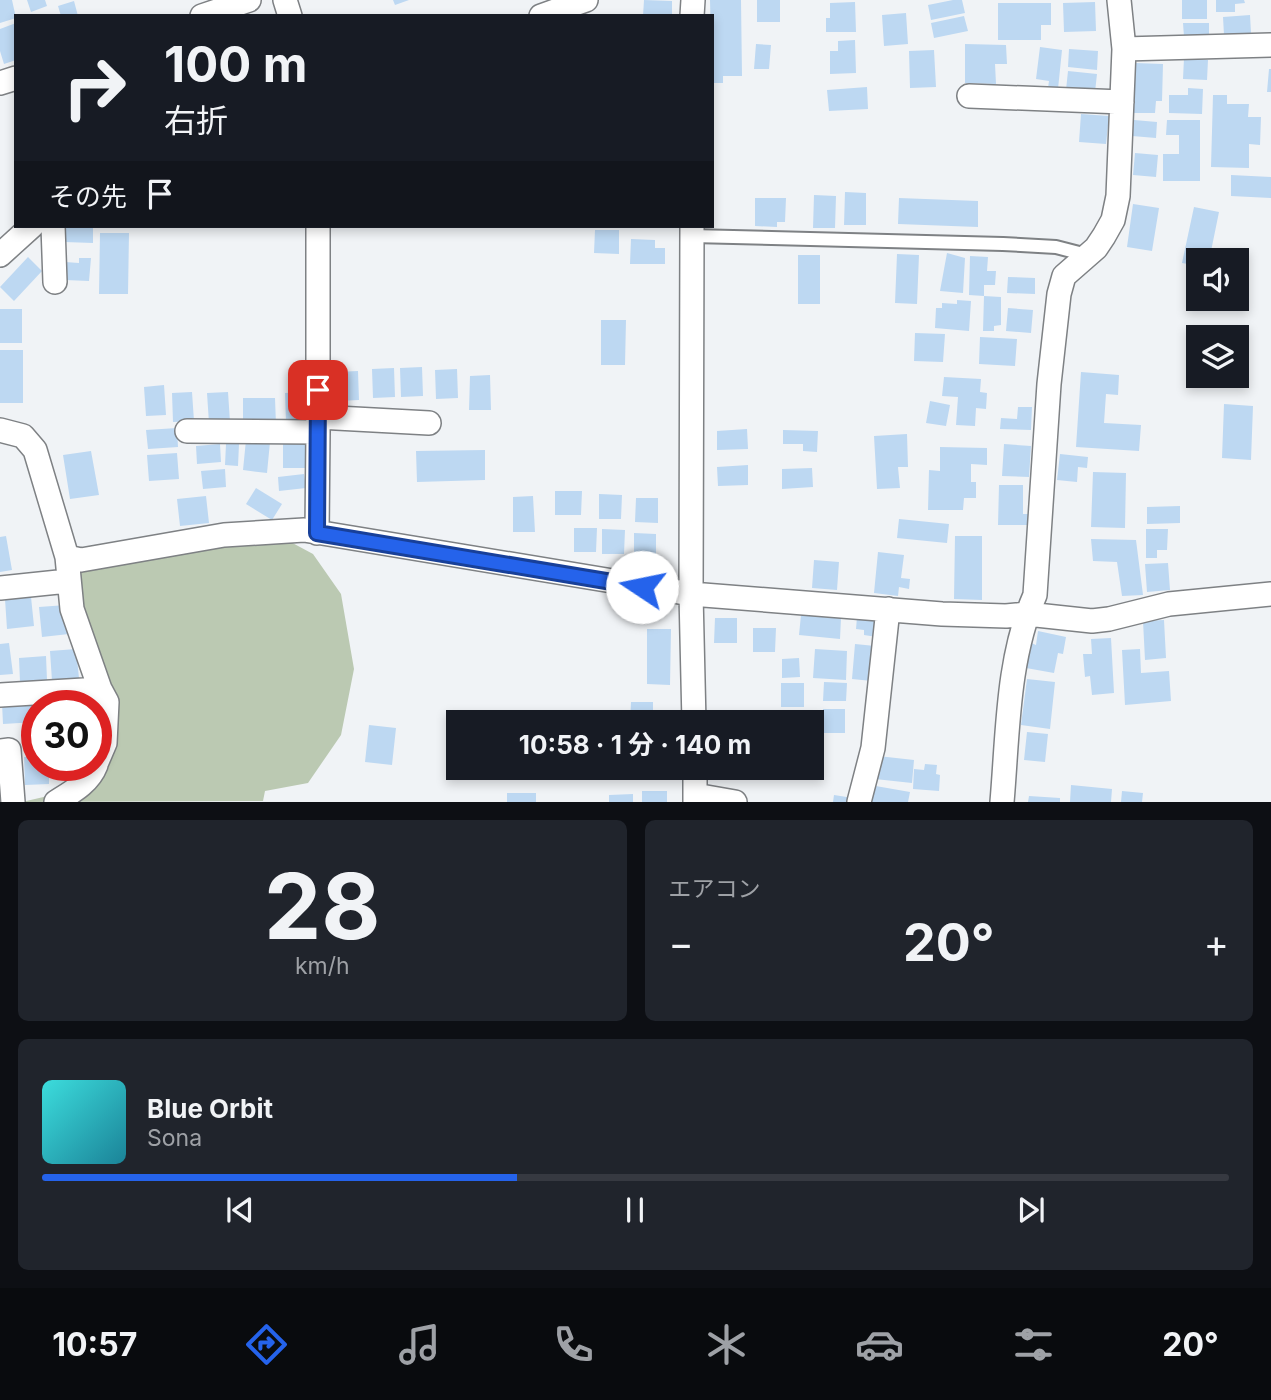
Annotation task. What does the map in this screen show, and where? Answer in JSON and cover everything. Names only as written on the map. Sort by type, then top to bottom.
[{"type":"street","points":[[208,14],[249,0]]},
{"type":"street","points":[[547,14],[586,0]]},
{"type":"street","points":[[1002,802],[1014,666],[1027,614],[1035,595],[1049,384],[1059,295],[1064,276],[1096,248],[1113,220],[1120,170],[1125,49],[1119,0]]},
{"type":"street","points":[[1125,49],[1271,45]]},
{"type":"street","points":[[969,96],[1122,102]]},
{"type":"street","points":[[0,255],[30,228]]},
{"type":"street","points":[[53,228],[55,282]]},
{"type":"street","points":[[317,533],[318,228]]},
{"type":"street","points":[[692,231],[691,594],[694,710]]},
{"type":"street","points":[[187,431],[318,424],[429,423]]},
{"type":"street","points":[[0,430],[23,436],[35,450],[68,557],[72,609],[100,689],[0,695]]},
{"type":"street","points":[[68,557],[81,560],[224,535],[304,530],[691,594],[888,609],[1006,616],[1027,614],[1092,621],[1169,604],[1271,594]]},
{"type":"street","points":[[0,588],[68,581]]},
{"type":"street","points":[[859,802],[873,748],[888,609]]},
{"type":"street","points":[[0,751],[9,750],[13,802]]},
{"type":"street","points":[[695,780],[695,798],[735,802]]},
{"type":"street","points":[[56,802],[78,789],[85,781]]},
{"type":"lane","points":[[692,231],[1043,246],[1065,248],[1087,255]]},
{"type":"green space","points":[[272,532],[313,554],[341,594],[354,669],[341,735],[308,783],[265,791],[263,801],[22,802],[78,789],[83,781],[112,781],[112,690],[93,690],[76,619],[81,560]]},
{"type":"building","points":[[0,0],[12,0],[14,19],[0,23]]},
{"type":"building","points":[[27,0],[45,0],[47,6],[31,12]]},
{"type":"building","points":[[393,0],[409,0],[395,5]]},
{"type":"building","points":[[644,0],[672,1],[672,14],[643,14]]},
{"type":"building","points":[[710,0],[741,0],[742,76],[723,76],[723,83],[714,83],[714,14],[710,14]]},
{"type":"building","points":[[757,0],[780,0],[780,22],[757,22]]},
{"type":"building","points":[[962,0],[965,13],[931,20],[928,5]]},
{"type":"building","points":[[1182,0],[1207,0],[1207,19],[1182,19]]},
{"type":"building","points":[[1216,0],[1244,0],[1245,3],[1235,4],[1235,12],[1216,12]]},
{"type":"building","points":[[74,1],[77,14],[60,14],[58,6]]},
{"type":"building","points":[[855,2],[856,32],[826,32],[830,3]]},
{"type":"building","points":[[1095,2],[1096,31],[1064,32],[1063,3]]},
{"type":"building","points":[[998,3],[1051,3],[1051,25],[1041,25],[1041,40],[998,40]]},
{"type":"building","points":[[906,13],[908,44],[884,46],[882,15]]},
{"type":"building","points":[[1250,15],[1251,33],[1224,35],[1223,17]]},
{"type":"building","points":[[964,16],[968,31],[934,38],[931,23]]},
{"type":"building","points":[[1183,23],[1209,23],[1209,37],[1184,37]]},
{"type":"building","points":[[14,24],[14,61],[4,64],[0,51],[0,29]]},
{"type":"building","points":[[855,40],[856,73],[830,74],[830,51],[838,51],[838,41]]},
{"type":"building","points":[[756,44],[771,45],[769,69],[754,69]]},
{"type":"building","points":[[965,44],[1006,45],[1007,64],[995,64],[996,84],[965,83]]},
{"type":"building","points":[[1040,47],[1062,50],[1058,89],[1048,88],[1049,81],[1036,79]]},
{"type":"building","points":[[1069,49],[1098,51],[1097,70],[1068,67]]},
{"type":"building","points":[[934,50],[936,87],[910,88],[909,51]]},
{"type":"building","points":[[1184,58],[1208,60],[1207,80],[1183,79]]},
{"type":"building","points":[[1135,63],[1163,64],[1162,101],[1156,101],[1155,113],[1134,113]]},
{"type":"building","points":[[1269,69],[1271,92],[1267,92]]},
{"type":"building","points":[[1068,71],[1097,74],[1095,92],[1066,90]]},
{"type":"building","points":[[867,87],[868,109],[829,111],[827,90]]},
{"type":"building","points":[[1188,88],[1203,89],[1202,114],[1169,113],[1169,95],[1188,95]]},
{"type":"building","points":[[1213,95],[1227,95],[1227,104],[1249,104],[1248,117],[1261,117],[1260,145],[1249,144],[1249,168],[1211,167]]},
{"type":"building","points":[[1081,114],[1109,116],[1106,144],[1079,142]]},
{"type":"building","points":[[1134,120],[1157,122],[1156,138],[1132,136]]},
{"type":"building","points":[[1167,120],[1200,120],[1200,181],[1163,181],[1163,154],[1179,154],[1179,135],[1166,135]]},
{"type":"building","points":[[1135,153],[1158,155],[1156,177],[1133,175]]},
{"type":"building","points":[[1231,175],[1271,177],[1271,198],[1231,196]]},
{"type":"building","points":[[845,192],[866,193],[866,225],[844,225]]},
{"type":"building","points":[[814,195],[836,196],[835,228],[813,228]]},
{"type":"building","points":[[755,198],[786,198],[785,222],[777,222],[777,227],[755,226]]},
{"type":"building","points":[[899,198],[978,201],[978,227],[898,224]]},
{"type":"building","points":[[1133,204],[1159,208],[1152,251],[1127,247]]},
{"type":"building","points":[[1194,207],[1219,212],[1212,248],[1186,248],[1186,264],[1182,263]]},
{"type":"building","points":[[64,228],[93,228],[93,243],[64,242]]},
{"type":"building","points":[[595,230],[619,230],[619,254],[594,253]]},
{"type":"building","points":[[100,233],[129,233],[128,294],[99,294]]},
{"type":"building","points":[[631,239],[655,240],[655,248],[665,248],[665,264],[630,264]]},
{"type":"building","points":[[947,253],[965,258],[963,293],[940,291]]},
{"type":"building","points":[[897,254],[919,255],[917,304],[895,303]]},
{"type":"building","points":[[798,255],[820,255],[820,304],[798,304]]},
{"type":"building","points":[[970,256],[988,257],[987,271],[996,271],[995,285],[984,285],[984,296],[969,295]]},
{"type":"building","points":[[28,257],[42,271],[14,301],[0,287]]},
{"type":"building","points":[[79,258],[91,258],[89,281],[65,280],[65,262],[79,263]]},
{"type":"building","points":[[1008,277],[1035,278],[1035,294],[1007,293]]},
{"type":"building","points":[[984,296],[1001,297],[1001,325],[994,326],[994,331],[983,331]]},
{"type":"building","points":[[957,300],[971,301],[969,331],[935,328],[936,308],[942,308],[942,303],[957,304]]},
{"type":"building","points":[[1008,308],[1033,310],[1031,333],[1006,331]]},
{"type":"building","points":[[0,309],[22,309],[22,343],[0,343]]},
{"type":"building","points":[[601,320],[626,320],[625,365],[601,365]]},
{"type":"building","points":[[915,333],[945,334],[943,362],[914,361]]},
{"type":"building","points":[[980,337],[1017,339],[1015,366],[979,364]]},
{"type":"building","points":[[0,350],[23,350],[23,403],[0,403]]},
{"type":"building","points":[[422,367],[423,396],[401,397],[400,368]]},
{"type":"building","points":[[394,368],[395,397],[373,398],[372,369]]},
{"type":"building","points":[[457,369],[458,398],[436,399],[435,370]]},
{"type":"building","points":[[358,371],[359,400],[337,401],[336,372]]},
{"type":"building","points":[[1081,372],[1119,375],[1118,395],[1106,394],[1104,423],[1141,425],[1139,451],[1076,447]]},
{"type":"building","points":[[490,375],[491,410],[469,410],[470,376]]},
{"type":"building","points":[[944,377],[981,379],[980,392],[987,393],[986,409],[976,408],[975,426],[956,425],[958,397],[942,396]]},
{"type":"building","points":[[164,385],[166,415],[146,416],[144,387]]},
{"type":"building","points":[[192,392],[194,421],[173,422],[172,393]]},
{"type":"building","points":[[228,392],[230,422],[209,423],[207,393]]},
{"type":"building","points":[[305,392],[307,421],[286,422],[285,393]]},
{"type":"building","points":[[243,398],[275,398],[276,425],[243,426]]},
{"type":"building","points":[[930,401],[950,405],[946,426],[926,423]]},
{"type":"building","points":[[1224,404],[1253,406],[1251,460],[1222,458]]},
{"type":"building","points":[[1018,407],[1032,407],[1031,430],[1000,429],[1001,418],[1017,419]]},
{"type":"building","points":[[177,428],[178,447],[148,449],[146,430]]},
{"type":"building","points":[[747,429],[748,449],[717,450],[717,431]]},
{"type":"building","points":[[783,430],[818,431],[817,452],[803,451],[803,444],[783,444]]},
{"type":"building","points":[[907,434],[908,467],[898,467],[900,488],[877,489],[874,436]]},
{"type":"building","points":[[246,440],[270,442],[267,473],[243,470]]},
{"type":"building","points":[[283,443],[306,443],[307,468],[283,468]]},
{"type":"building","points":[[220,444],[221,462],[197,464],[196,446]]},
{"type":"building","points":[[226,444],[239,444],[238,466],[225,465]]},
{"type":"building","points":[[1004,444],[1031,446],[1029,477],[1002,476]]},
{"type":"building","points":[[940,447],[987,448],[987,465],[971,464],[971,482],[976,482],[976,498],[964,498],[963,510],[928,510],[929,470],[940,471]]},
{"type":"building","points":[[485,450],[485,480],[417,482],[416,451]]},
{"type":"building","points":[[91,451],[99,495],[70,499],[63,455]]},
{"type":"building","points":[[177,453],[179,479],[149,481],[147,455]]},
{"type":"building","points":[[1060,454],[1088,457],[1087,468],[1078,467],[1077,482],[1057,480]]},
{"type":"building","points":[[748,465],[748,485],[718,486],[717,467]]},
{"type":"building","points":[[812,468],[813,487],[782,489],[782,469]]},
{"type":"building","points":[[225,469],[226,487],[203,489],[201,471]]},
{"type":"building","points":[[1093,472],[1126,473],[1125,528],[1091,527]]},
{"type":"building","points":[[304,474],[306,488],[279,491],[278,477]]},
{"type":"building","points":[[999,485],[1023,485],[1023,514],[1029,514],[1029,525],[998,525]]},
{"type":"building","points":[[256,488],[282,504],[272,520],[246,504]]},
{"type":"building","points":[[555,491],[582,491],[581,515],[555,515]]},
{"type":"building","points":[[599,494],[622,495],[621,519],[599,519]]},
{"type":"building","points":[[206,496],[209,523],[180,526],[177,499]]},
{"type":"building","points":[[533,496],[535,532],[513,532],[513,497]]},
{"type":"building","points":[[636,498],[658,498],[658,523],[635,522]]},
{"type":"building","points":[[1180,506],[1180,523],[1147,524],[1147,507]]},
{"type":"building","points":[[899,519],[949,524],[947,543],[897,538]]},
{"type":"building","points":[[574,528],[597,528],[596,552],[574,552]]},
{"type":"building","points":[[602,529],[625,530],[624,554],[602,554]]},
{"type":"building","points":[[1146,529],[1168,529],[1167,550],[1157,550],[1157,558],[1146,558]]},
{"type":"building","points":[[634,533],[656,534],[656,558],[634,558]]},
{"type":"building","points":[[6,536],[12,570],[0,572],[0,537]]},
{"type":"building","points":[[955,536],[982,536],[982,600],[954,599]]},
{"type":"building","points":[[1091,539],[1136,540],[1143,595],[1122,596],[1117,562],[1093,561]]},
{"type":"building","points":[[878,552],[904,555],[901,578],[910,579],[909,589],[899,587],[898,596],[874,593]]},
{"type":"building","points":[[814,560],[839,562],[837,590],[812,588]]},
{"type":"building","points":[[1168,563],[1170,590],[1147,592],[1145,564]]},
{"type":"building","points":[[31,597],[34,626],[7,629],[5,599]]},
{"type":"building","points":[[66,605],[69,634],[42,637],[39,607]]},
{"type":"building","points":[[801,615],[841,618],[840,639],[799,635]]},
{"type":"building","points":[[857,617],[880,620],[877,637],[864,635],[864,630],[856,629]]},
{"type":"building","points":[[715,618],[737,618],[737,643],[714,643]]},
{"type":"building","points":[[1164,620],[1166,658],[1145,660],[1143,621]]},
{"type":"building","points":[[753,628],[776,628],[775,652],[753,652]]},
{"type":"building","points":[[647,629],[671,629],[670,685],[647,684]]},
{"type":"building","points":[[1038,631],[1066,637],[1063,654],[1058,653],[1054,673],[1026,668],[1031,643],[1036,645]]},
{"type":"building","points":[[1111,638],[1114,693],[1092,695],[1090,676],[1085,677],[1083,654],[1092,654],[1091,639]]},
{"type":"building","points":[[9,643],[13,674],[0,675],[0,644]]},
{"type":"building","points":[[855,644],[875,646],[872,681],[852,679]]},
{"type":"building","points":[[76,649],[79,678],[52,681],[50,651]]},
{"type":"building","points":[[815,649],[847,651],[846,680],[813,678]]},
{"type":"building","points":[[1140,649],[1141,673],[1169,671],[1171,701],[1125,705],[1122,650]]},
{"type":"building","points":[[46,656],[47,680],[20,682],[19,658]]},
{"type":"building","points":[[799,658],[800,677],[782,678],[782,659]]},
{"type":"building","points":[[1027,679],[1055,682],[1050,729],[1021,725]]},
{"type":"building","points":[[824,682],[847,683],[846,701],[823,701]]},
{"type":"building","points":[[781,683],[804,683],[804,707],[781,707]]},
{"type":"building","points":[[21,702],[21,723],[3,724],[2,703]]},
{"type":"building","points":[[631,702],[653,702],[653,710],[631,710]]},
{"type":"building","points":[[845,709],[845,733],[824,733],[823,710]]},
{"type":"building","points":[[369,725],[396,728],[392,765],[365,762]]},
{"type":"building","points":[[1027,732],[1048,734],[1045,762],[1024,760]]},
{"type":"building","points":[[878,756],[914,760],[912,783],[875,779]]},
{"type":"building","points":[[925,764],[937,765],[936,774],[940,775],[939,791],[913,789],[914,769],[924,770]]},
{"type":"building","points":[[25,781],[49,781],[49,784],[25,785]]},
{"type":"building","points":[[870,785],[910,792],[908,802],[867,802]]},
{"type":"building","points":[[1071,785],[1112,789],[1111,802],[1070,802]]},
{"type":"building","points":[[642,791],[667,791],[667,802],[642,802]]},
{"type":"building","points":[[1122,791],[1143,793],[1142,802],[1121,802]]},
{"type":"building","points":[[507,793],[536,793],[536,802],[507,802]]},
{"type":"building","points":[[633,794],[633,802],[609,802],[609,795]]},
{"type":"building","points":[[834,795],[853,798],[853,802],[833,802]]},
{"type":"building","points":[[1029,796],[1060,798],[1060,802],[1028,802]]},
{"type":"route","points":[[318,390],[317,533],[642,587]]}]
